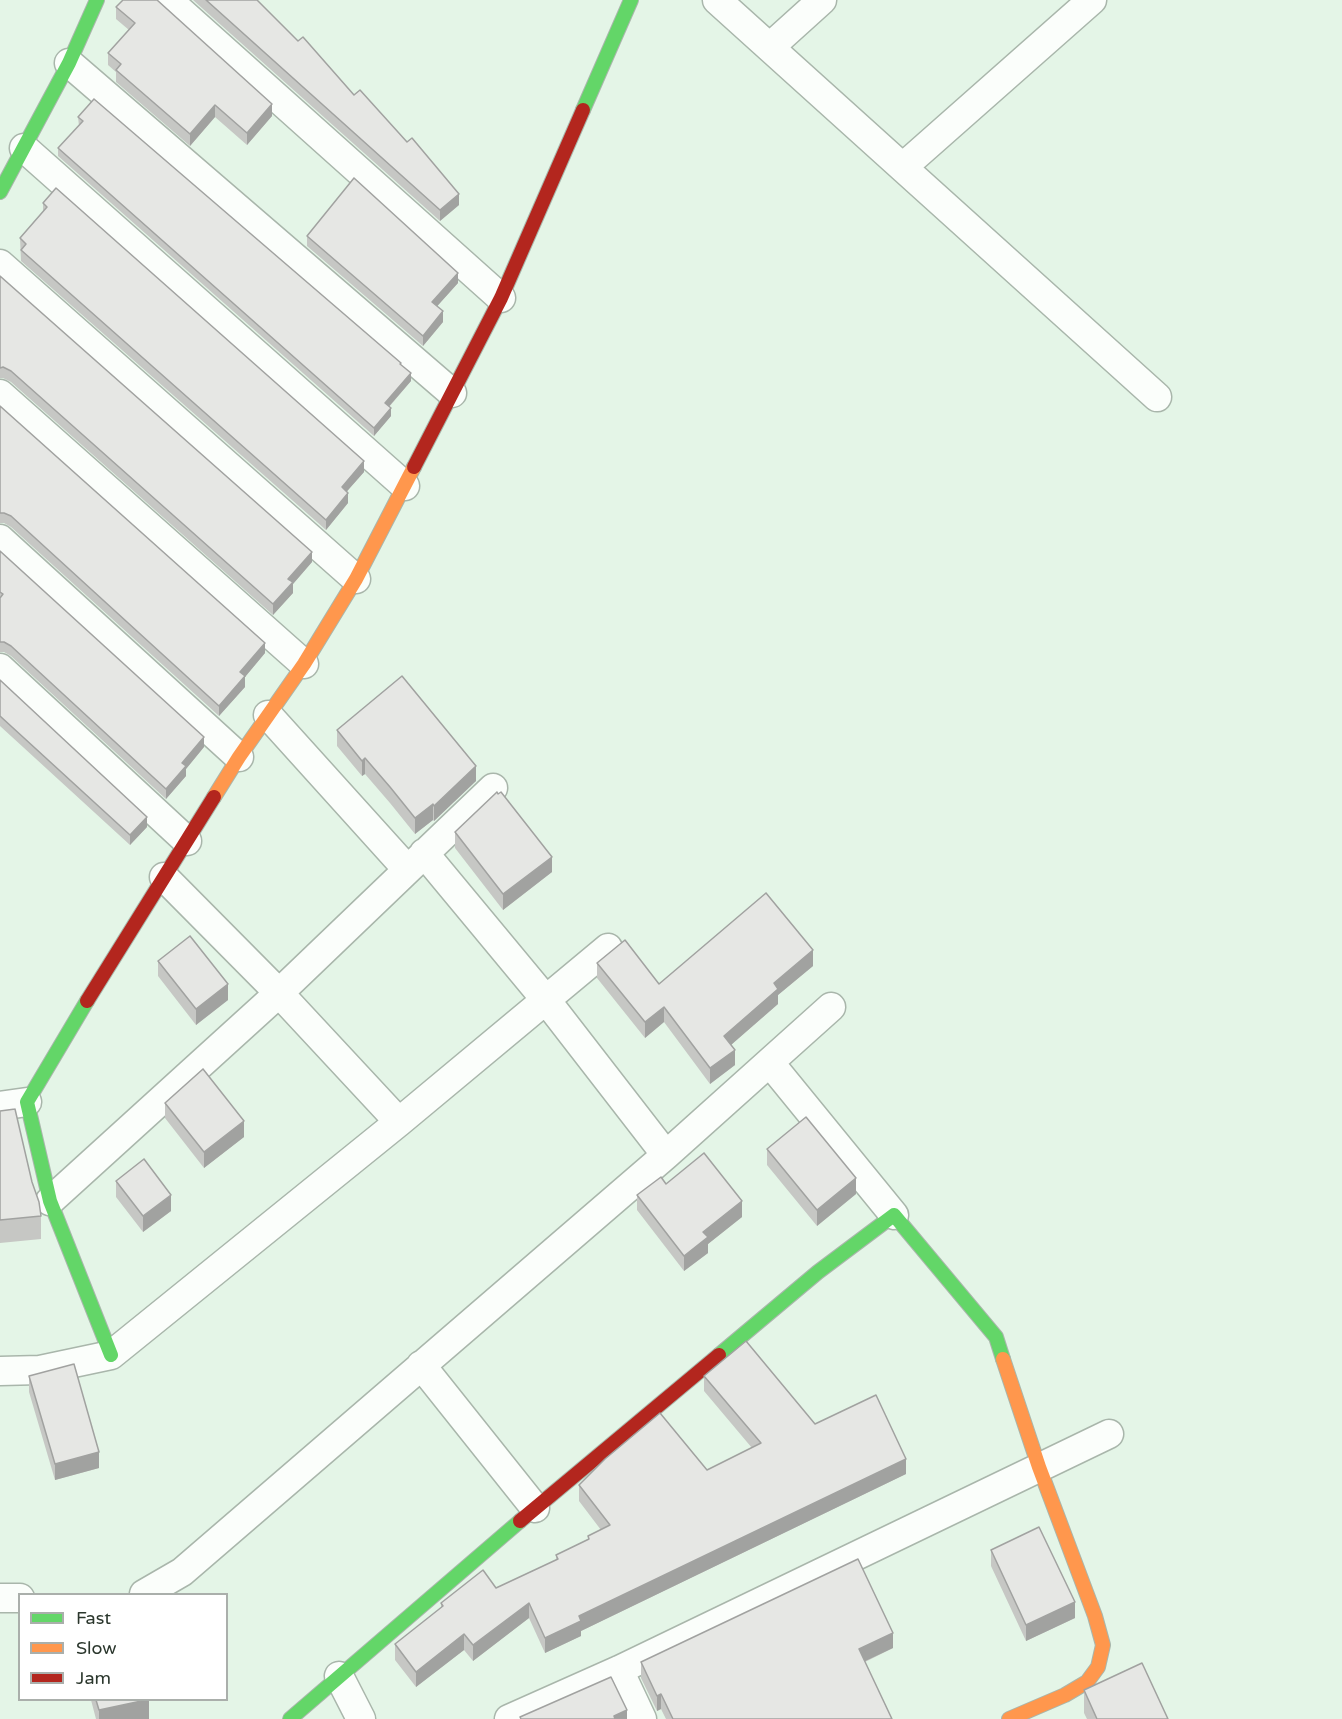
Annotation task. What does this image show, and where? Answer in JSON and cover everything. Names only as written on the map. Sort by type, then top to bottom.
[{"type":"street","points":[[0,192],[69,63],[98,0]]},
{"type":"street","points":[[168,0],[501,298]]},
{"type":"street","points":[[111,1355],[14,1104],[112,960],[239,757],[304,664],[356,579],[501,298],[631,0]]},
{"type":"street","points":[[717,0],[1157,397]]},
{"type":"street","points":[[770,47],[822,0]]},
{"type":"street","points":[[903,168],[1092,0]]},
{"type":"street","points":[[69,63],[452,393]]},
{"type":"street","points":[[24,148],[405,486]]},
{"type":"street","points":[[0,264],[356,579]]},
{"type":"street","points":[[0,394],[304,664]]},
{"type":"street","points":[[0,539],[239,757]]},
{"type":"street","points":[[0,668],[187,841]]},
{"type":"street","points":[[268,715],[416,861],[546,1000],[666,1155]]},
{"type":"street","points":[[50,1201],[279,993],[493,788]]},
{"type":"street","points":[[164,877],[279,993],[399,1122]]},
{"type":"street","points":[[0,1371],[40,1370],[111,1355],[399,1122],[608,948]]},
{"type":"street","points":[[146,1593],[182,1572],[666,1155],[831,1008]]},
{"type":"street","points":[[770,1063],[996,1337],[1039,1467],[1095,1616],[1103,1645],[1098,1667],[1087,1682],[1065,1695],[1050,1711],[1009,1719]]},
{"type":"street","points":[[290,1719],[535,1508],[818,1272],[894,1215]]},
{"type":"street","points":[[421,1365],[535,1508]]},
{"type":"street","points":[[509,1719],[619,1670],[1109,1434]]},
{"type":"street","points":[[0,1598],[18,1598]]},
{"type":"street","points":[[619,1670],[642,1719]]},
{"type":"street","points":[[339,1676],[361,1719]]},
{"type":"building","points":[[123,0],[157,0],[272,104],[247,133],[215,105],[190,134],[116,70],[121,64],[108,53],[135,23],[116,7]]},
{"type":"building","points":[[206,0],[257,0],[298,41],[303,37],[354,95],[360,90],[407,142],[412,138],[459,194],[440,210]]},
{"type":"building","points":[[94,99],[411,373],[385,403],[391,408],[374,428],[58,148],[83,121],[78,117]]},
{"type":"building","points":[[354,178],[458,273],[432,302],[443,311],[423,336],[307,236]]},
{"type":"building","points":[[56,188],[364,461],[342,487],[348,493],[326,520],[21,250],[26,244],[20,238],[47,207],[43,203]]},
{"type":"building","points":[[0,276],[312,552],[288,579],[293,582],[273,604],[11,371],[0,368]]},
{"type":"building","points":[[0,406],[265,643],[240,672],[245,676],[219,706],[11,516],[0,513]]},
{"type":"building","points":[[0,551],[204,737],[182,763],[186,766],[166,789],[11,646],[0,642],[0,598],[3,594],[0,592]]},
{"type":"building","points":[[402,676],[476,766],[434,806],[433,804],[415,818],[365,758],[362,761],[337,730]]},
{"type":"building","points":[[0,680],[147,817],[130,835],[0,716]]},
{"type":"building","points":[[497,792],[498,794],[501,792],[552,857],[503,894],[455,832]]},
{"type":"building","points":[[766,893],[813,950],[774,983],[778,989],[724,1036],[735,1050],[710,1068],[664,1007],[645,1022],[597,963],[625,940],[659,984]]},
{"type":"building","points":[[190,936],[228,984],[196,1009],[158,961]]},
{"type":"building","points":[[203,1069],[244,1121],[204,1152],[165,1103]]},
{"type":"building","points":[[15,1109],[41,1216],[0,1220],[0,1111]]},
{"type":"building","points":[[806,1117],[856,1178],[817,1210],[767,1149]]},
{"type":"building","points":[[704,1153],[742,1201],[703,1232],[708,1237],[684,1256],[637,1195],[661,1177],[666,1184]]},
{"type":"building","points":[[144,1159],[171,1195],[143,1216],[116,1181]]},
{"type":"building","points":[[746,1341],[815,1424],[876,1395],[906,1459],[579,1616],[581,1621],[545,1638],[529,1603],[473,1645],[464,1634],[416,1672],[395,1644],[443,1606],[441,1603],[483,1570],[496,1588],[558,1559],[556,1555],[589,1539],[588,1536],[610,1525],[579,1485],[605,1459],[660,1413],[707,1470],[761,1443],[704,1376]]},
{"type":"building","points":[[74,1364],[99,1452],[55,1464],[29,1376]]},
{"type":"building","points":[[1039,1527],[1075,1602],[1026,1625],[991,1550]]},
{"type":"building","points":[[858,1559],[893,1633],[859,1649],[892,1719],[673,1719],[661,1694],[657,1696],[641,1662]]},
{"type":"building","points":[[1142,1663],[1168,1719],[1097,1719],[1084,1690]]},
{"type":"building","points":[[611,1677],[627,1710],[614,1716],[615,1719],[521,1719],[520,1717]]},
{"type":"building","points":[[96,1701],[141,1701],[99,1710]]},
{"type":"traffic: fast","points":[[0,192],[69,63],[97,0]]},
{"type":"traffic: fast","points":[[583,110],[631,0]]},
{"type":"traffic: fast","points":[[87,1001],[27,1102],[50,1201],[111,1355]]},
{"type":"traffic: fast","points":[[719,1355],[818,1272],[894,1215],[996,1337],[1003,1359]]},
{"type":"traffic: fast","points":[[290,1719],[520,1521]]},
{"type":"traffic: slow","points":[[214,797],[304,664],[356,579],[414,467]]},
{"type":"traffic: slow","points":[[1003,1359],[1039,1467],[1095,1616],[1103,1645],[1098,1667],[1087,1682],[1065,1695],[1009,1719]]},
{"type":"traffic: jam","points":[[414,467],[501,298],[583,110]]},
{"type":"traffic: jam","points":[[87,1001],[214,797]]},
{"type":"traffic: jam","points":[[520,1521],[719,1355]]}]
